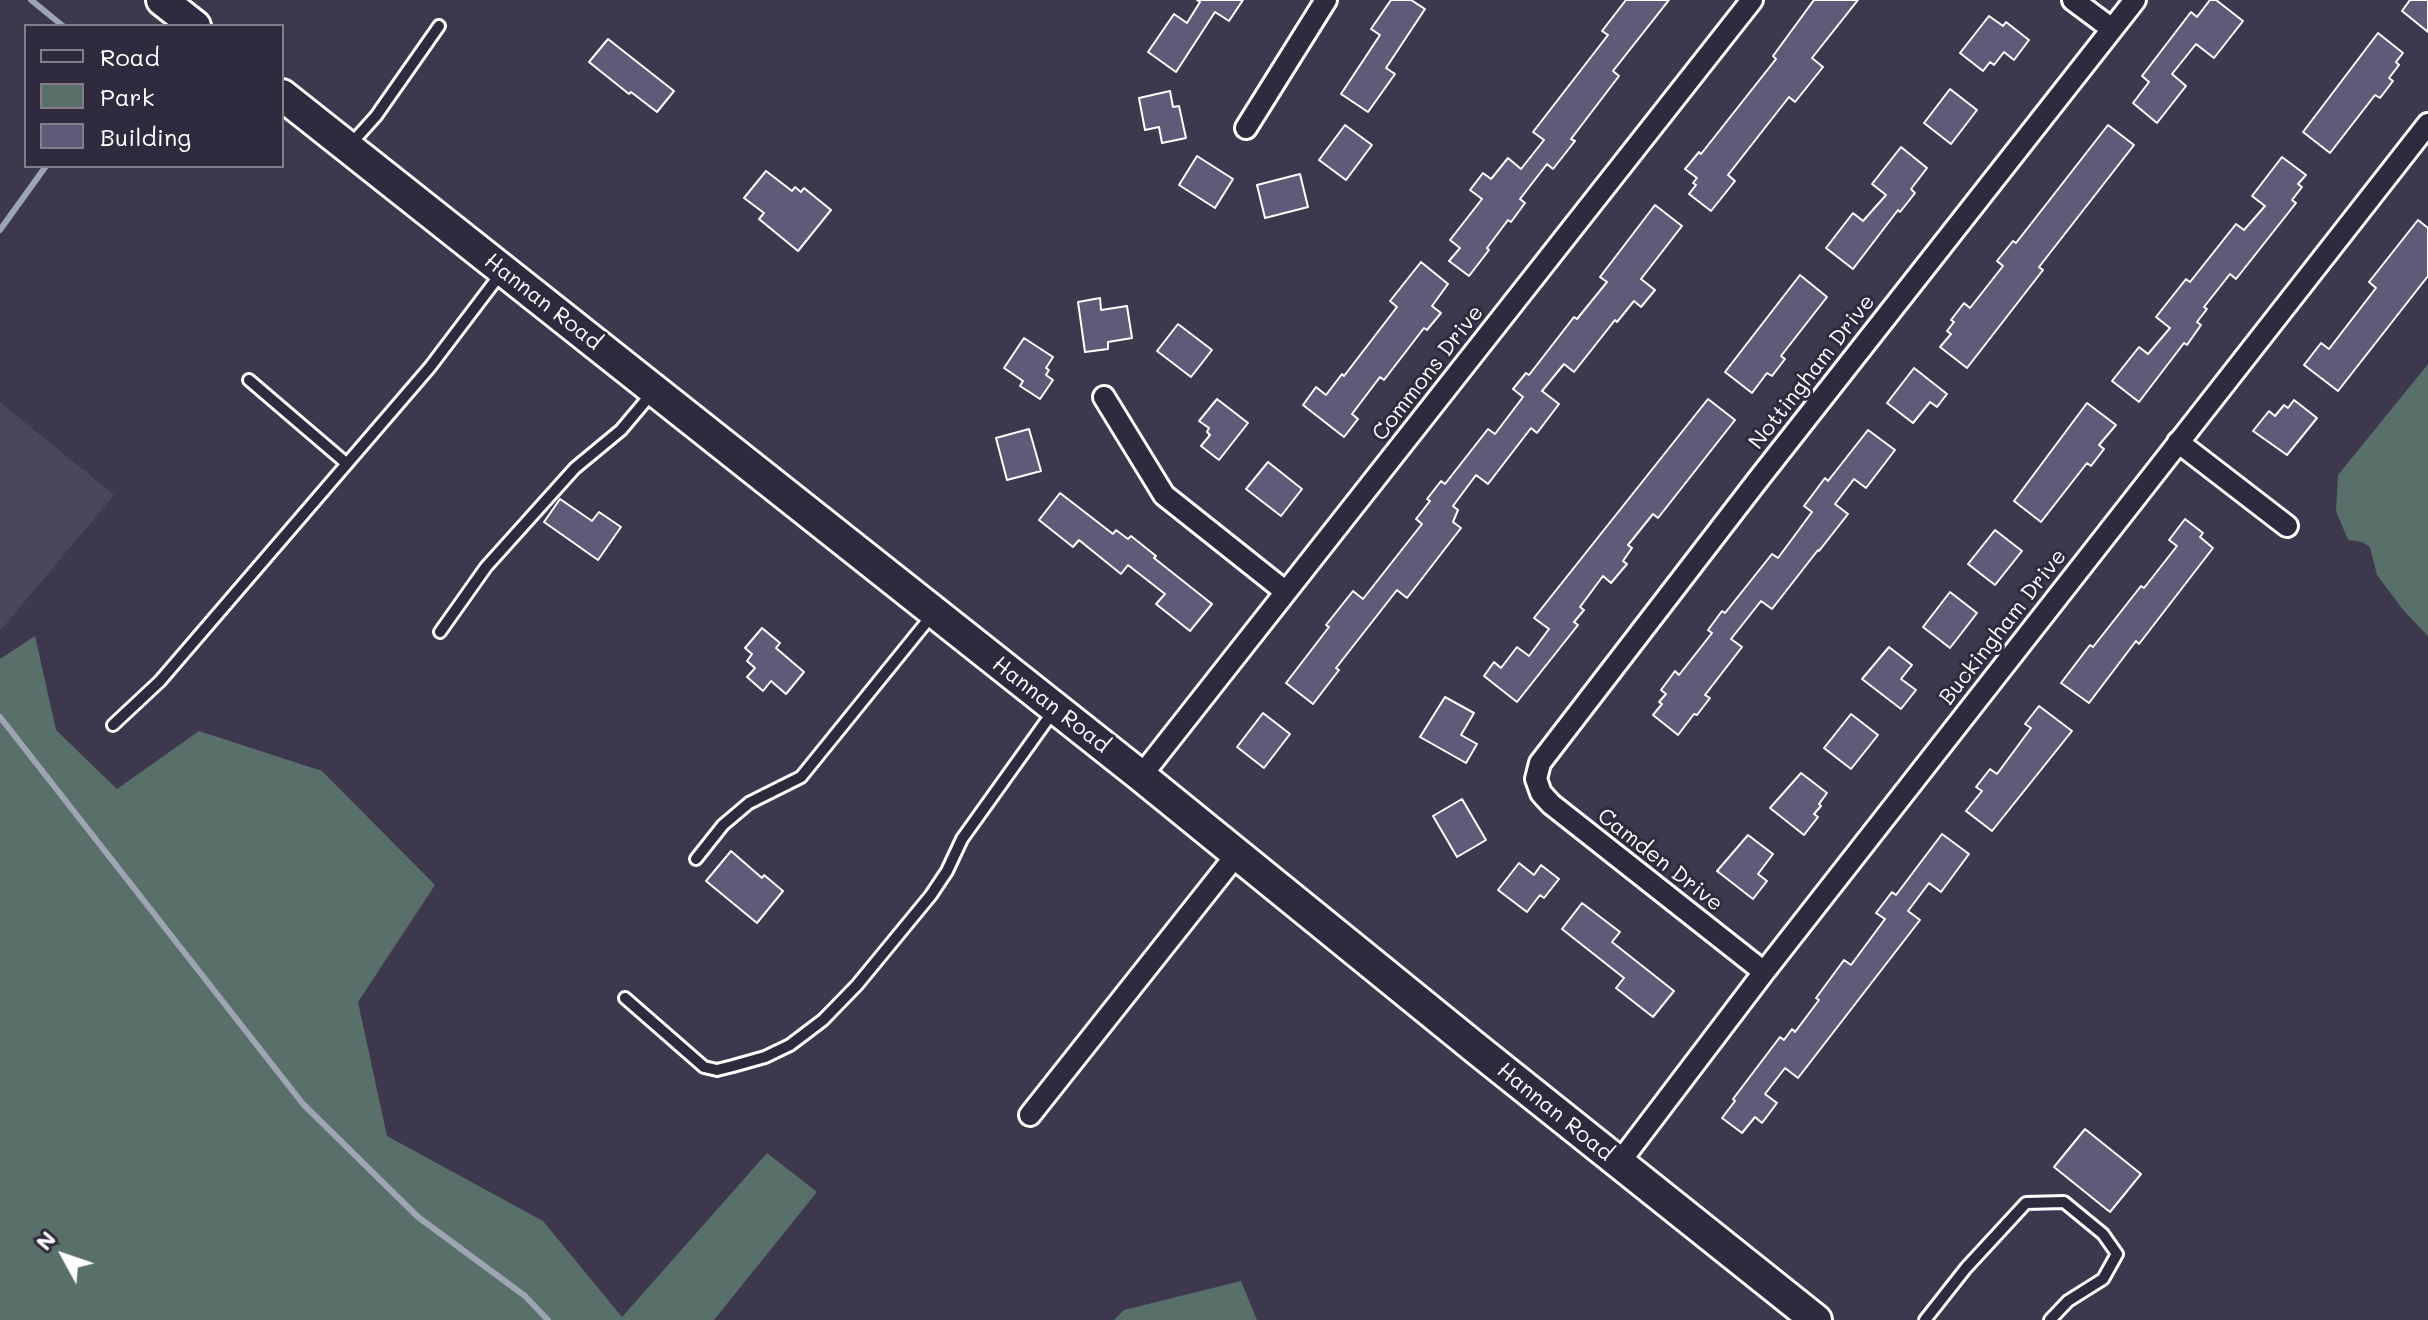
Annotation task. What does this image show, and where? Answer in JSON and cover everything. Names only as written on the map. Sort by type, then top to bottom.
[{"type":"street","points":[[162,0],[192,24]]},
{"type":"street","points":[[1246,128],[1326,0]]},
{"type":"street","name":"Commons Drive","points":[[1141,776],[1752,0]]},
{"type":"street","points":[[2073,0],[2112,29]]},
{"type":"street","name":"Nottingham Drive","points":[[1536,779],[1546,753],[2135,0]]},
{"type":"street","name":"Hannan Road","points":[[284,97],[1056,708],[1816,1320]]},
{"type":"street","name":"Buckingham Drive","points":[[1619,1163],[1764,972],[2428,124]]},
{"type":"street","points":[[1104,397],[1164,495],[1286,592]]},
{"type":"street","points":[[2178,442],[2287,526]]},
{"type":"street","name":"Camden Drive","points":[[1536,779],[1541,793],[1567,818],[1764,972]]},
{"type":"street","points":[[1030,1115],[1237,854]]},
{"type":"lane","points":[[348,148],[376,116],[439,26]]},
{"type":"lane","points":[[113,725],[160,681],[430,367],[504,271]]},
{"type":"lane","points":[[249,380],[346,463]]},
{"type":"lane","points":[[440,632],[486,567],[575,468],[621,430],[654,390]]},
{"type":"lane","points":[[696,859],[723,825],[749,803],[801,777],[934,612]]},
{"type":"lane","points":[[625,998],[704,1067],[717,1070],[733,1066],[765,1057],[790,1045],[823,1020],[857,985],[931,895],[962,839],[1056,708]]},
{"type":"lane","points":[[1925,1320],[1966,1268],[2026,1203],[2064,1202],[2103,1234],[2117,1254],[2103,1279],[2068,1301],[2050,1320]]},
{"type":"shaded area","points":[[0,402],[114,495],[0,631]]},
{"type":"green space","points":[[2428,364],[2428,636],[2377,575],[2370,547],[2348,540],[2336,511],[2338,475]]},
{"type":"green space","points":[[35,636],[56,730],[117,789],[199,731],[322,771],[435,885],[358,1002],[387,1136],[543,1221],[622,1317],[767,1153],[817,1192],[714,1320],[0,1320],[0,659]]},
{"type":"green space","points":[[1241,1281],[1257,1320],[1114,1320],[1124,1310]]},
{"type":"building","points":[[1197,0],[1243,0],[1229,21],[1215,12],[1176,72],[1148,52],[1174,14],[1187,23],[1200,2]]},
{"type":"building","points":[[1391,0],[1411,0],[1425,9],[1386,68],[1395,74],[1368,112],[1341,94],[1380,35],[1371,29]]},
{"type":"building","points":[[1626,0],[1669,0],[1613,71],[1619,76],[1571,139],[1575,141],[1553,169],[1547,164],[1520,199],[1525,203],[1511,222],[1508,220],[1469,276],[1449,261],[1460,248],[1450,240],[1482,199],[1470,190],[1483,173],[1491,179],[1508,158],[1521,169],[1544,140],[1533,132],[1608,35],[1602,31]]},
{"type":"building","points":[[1814,0],[1858,0],[1812,58],[1823,67],[1795,102],[1789,97],[1728,175],[1735,181],[1711,211],[1689,194],[1697,178],[1685,169],[1699,152],[1701,154],[1776,59],[1773,56]]},
{"type":"building","points":[[2210,0],[2216,0],[2243,21],[2214,58],[2196,44],[2172,74],[2186,86],[2157,123],[2133,103],[2149,82],[2142,76],[2191,12],[2197,17]]},
{"type":"building","points":[[2410,0],[2428,0],[2428,32],[2402,11]]},
{"type":"building","points":[[1989,16],[2003,26],[2006,22],[2029,40],[2014,60],[2004,52],[1994,65],[1990,62],[1983,71],[1960,53]]},
{"type":"building","points":[[2378,33],[2403,53],[2389,78],[2393,81],[2380,98],[2375,95],[2330,153],[2303,132]]},
{"type":"building","points":[[608,39],[674,91],[657,112],[589,62]]},
{"type":"building","points":[[1950,89],[1977,110],[1951,144],[1924,123]]},
{"type":"building","points":[[1170,91],[1173,107],[1179,106],[1186,138],[1162,143],[1159,127],[1145,130],[1139,98]]},
{"type":"building","points":[[1345,125],[1372,145],[1346,180],[1319,160]]},
{"type":"building","points":[[2108,125],[2134,145],[2039,267],[2043,270],[1967,368],[1940,347],[1951,334],[1947,331],[1954,322],[1951,320],[1964,303],[1970,308],[2003,266],[1997,261],[2013,241],[2016,243]]},
{"type":"building","points":[[1901,147],[1927,168],[1911,189],[1915,193],[1900,212],[1898,210],[1853,269],[1826,248],[1853,213],[1863,221],[1886,195],[1872,184]]},
{"type":"building","points":[[1197,156],[1233,179],[1215,208],[1179,185]]},
{"type":"building","points":[[2282,157],[2306,175],[2298,184],[2302,187],[2292,200],[2296,203],[2236,279],[2230,274],[2204,307],[2207,309],[2197,322],[2201,325],[2187,345],[2184,343],[2139,402],[2112,381],[2139,347],[2148,354],[2170,328],[2156,317],[2186,279],[2190,282],[2236,224],[2244,230],[2265,206],[2252,196]]},
{"type":"building","points":[[766,171],[792,191],[795,187],[801,192],[804,188],[831,210],[798,251],[759,219],[764,213],[744,198]]},
{"type":"building","points":[[1300,174],[1308,207],[1265,218],[1257,185]]},
{"type":"building","points":[[1655,205],[1682,226],[1641,279],[1655,290],[1641,307],[1634,301],[1617,322],[1615,320],[1574,372],[1564,364],[1542,391],[1559,404],[1537,433],[1531,428],[1488,484],[1476,475],[1453,506],[1458,510],[1453,522],[1461,528],[1407,598],[1397,590],[1336,668],[1339,670],[1313,704],[1286,683],[1353,591],[1363,599],[1422,524],[1416,519],[1441,481],[1445,484],[1488,429],[1495,434],[1523,397],[1513,389],[1526,373],[1529,375],[1574,317],[1577,319],[1607,282],[1600,277]]},
{"type":"building","points":[[2418,220],[2428,228],[2428,276],[2338,391],[2304,365],[2321,343],[2329,349],[2376,288],[2369,282]]},
{"type":"building","points":[[1421,262],[1448,284],[1432,306],[1441,313],[1427,330],[1424,328],[1384,380],[1380,377],[1352,414],[1358,419],[1344,437],[1303,405],[1316,387],[1326,395],[1342,374],[1344,376],[1397,307],[1390,301]]},
{"type":"building","points":[[1800,275],[1827,297],[1781,356],[1785,359],[1772,376],[1767,373],[1752,393],[1725,372]]},
{"type":"building","points":[[1100,298],[1101,310],[1127,306],[1132,338],[1108,342],[1108,349],[1085,352],[1078,302]]},
{"type":"building","points":[[1178,324],[1212,350],[1191,377],[1157,351]]},
{"type":"building","points":[[1024,338],[1053,357],[1046,368],[1049,370],[1046,375],[1053,380],[1040,399],[1020,386],[1023,381],[1004,368]]},
{"type":"building","points":[[1914,368],[1947,394],[1937,407],[1930,402],[1913,423],[1887,403]]},
{"type":"building","points":[[1217,399],[1248,423],[1219,460],[1201,446],[1210,435],[1207,432],[1209,428],[1199,421]]},
{"type":"building","points":[[1708,399],[1735,420],[1658,518],[1653,514],[1628,545],[1632,548],[1623,561],[1627,564],[1611,583],[1603,576],[1580,607],[1584,610],[1574,622],[1578,625],[1517,702],[1484,676],[1494,662],[1501,668],[1517,647],[1529,656],[1549,629],[1534,618]]},
{"type":"building","points":[[2294,400],[2317,418],[2287,455],[2253,431],[2269,411],[2275,416],[2284,405],[2288,408]]},
{"type":"building","points":[[2087,403],[2116,425],[2099,445],[2104,449],[2091,466],[2087,463],[2041,522],[2014,501]]},
{"type":"building","points":[[1029,429],[1041,471],[1007,480],[996,438]]},
{"type":"building","points":[[1868,430],[1895,450],[1866,488],[1854,479],[1835,504],[1848,514],[1772,609],[1761,601],[1731,639],[1742,647],[1705,695],[1710,698],[1678,735],[1653,715],[1666,694],[1661,690],[1675,671],[1679,675],[1712,633],[1708,630],[1722,611],[1725,613],[1772,554],[1778,558],[1812,512],[1804,506]]},
{"type":"building","points":[[1268,462],[1302,489],[1281,516],[1246,489]]},
{"type":"building","points":[[1060,493],[1113,534],[1116,530],[1128,539],[1131,536],[1212,604],[1190,631],[1156,604],[1165,594],[1128,565],[1121,574],[1079,540],[1073,547],[1039,520]]},
{"type":"building","points":[[560,499],[592,521],[599,512],[621,527],[598,560],[544,522]]},
{"type":"building","points":[[2185,519],[2203,533],[2200,537],[2213,548],[2089,703],[2061,683],[2090,645],[2093,647],[2177,546],[2169,540]]},
{"type":"building","points":[[1995,530],[2022,551],[1995,585],[1968,564]]},
{"type":"building","points":[[1950,592],[1977,613],[1950,648],[1923,627]]},
{"type":"building","points":[[762,628],[780,643],[776,648],[804,672],[786,694],[771,681],[763,691],[747,677],[755,668],[747,661],[752,654],[745,648]]},
{"type":"building","points":[[1889,647],[1912,665],[1901,679],[1916,690],[1901,709],[1862,679]]},
{"type":"building","points":[[1445,697],[1474,713],[1461,735],[1477,744],[1466,763],[1420,737]]},
{"type":"building","points":[[2039,706],[2072,731],[1992,831],[1966,811],[1982,791],[1976,787],[1990,769],[1997,774],[2031,728],[2025,724]]},
{"type":"building","points":[[1263,713],[1290,734],[1264,768],[1237,747]]},
{"type":"building","points":[[1851,714],[1878,735],[1851,769],[1824,748]]},
{"type":"building","points":[[1801,773],[1827,793],[1814,814],[1818,817],[1804,835],[1770,808]]},
{"type":"building","points":[[1462,799],[1486,840],[1457,857],[1433,816]]},
{"type":"building","points":[[1942,834],[1969,854],[1941,892],[1929,883],[1908,911],[1920,920],[1798,1078],[1785,1068],[1765,1094],[1777,1103],[1762,1123],[1755,1117],[1742,1133],[1722,1118],[1735,1101],[1733,1099],[1780,1037],[1784,1040],[1792,1029],[1795,1032],[1844,960],[1851,965],[1885,919],[1876,913],[1892,892],[1896,895]]},
{"type":"building","points":[[1748,835],[1773,854],[1758,874],[1767,881],[1753,899],[1717,871]]},
{"type":"building","points":[[731,851],[762,878],[764,875],[783,891],[757,923],[706,881]]},
{"type":"building","points":[[1519,863],[1534,875],[1541,865],[1559,879],[1544,898],[1540,895],[1527,912],[1498,890]]},
{"type":"building","points":[[1582,903],[1620,932],[1612,942],[1674,991],[1653,1017],[1616,988],[1624,978],[1562,929]]},
{"type":"building","points":[[2085,1129],[2141,1174],[2110,1212],[2054,1167]]},
{"type":"waterway","points":[[31,0],[61,24]]},
{"type":"waterway","points":[[0,230],[45,168]]},
{"type":"waterway","points":[[0,717],[303,1104],[418,1217],[525,1296],[548,1320]]}]
